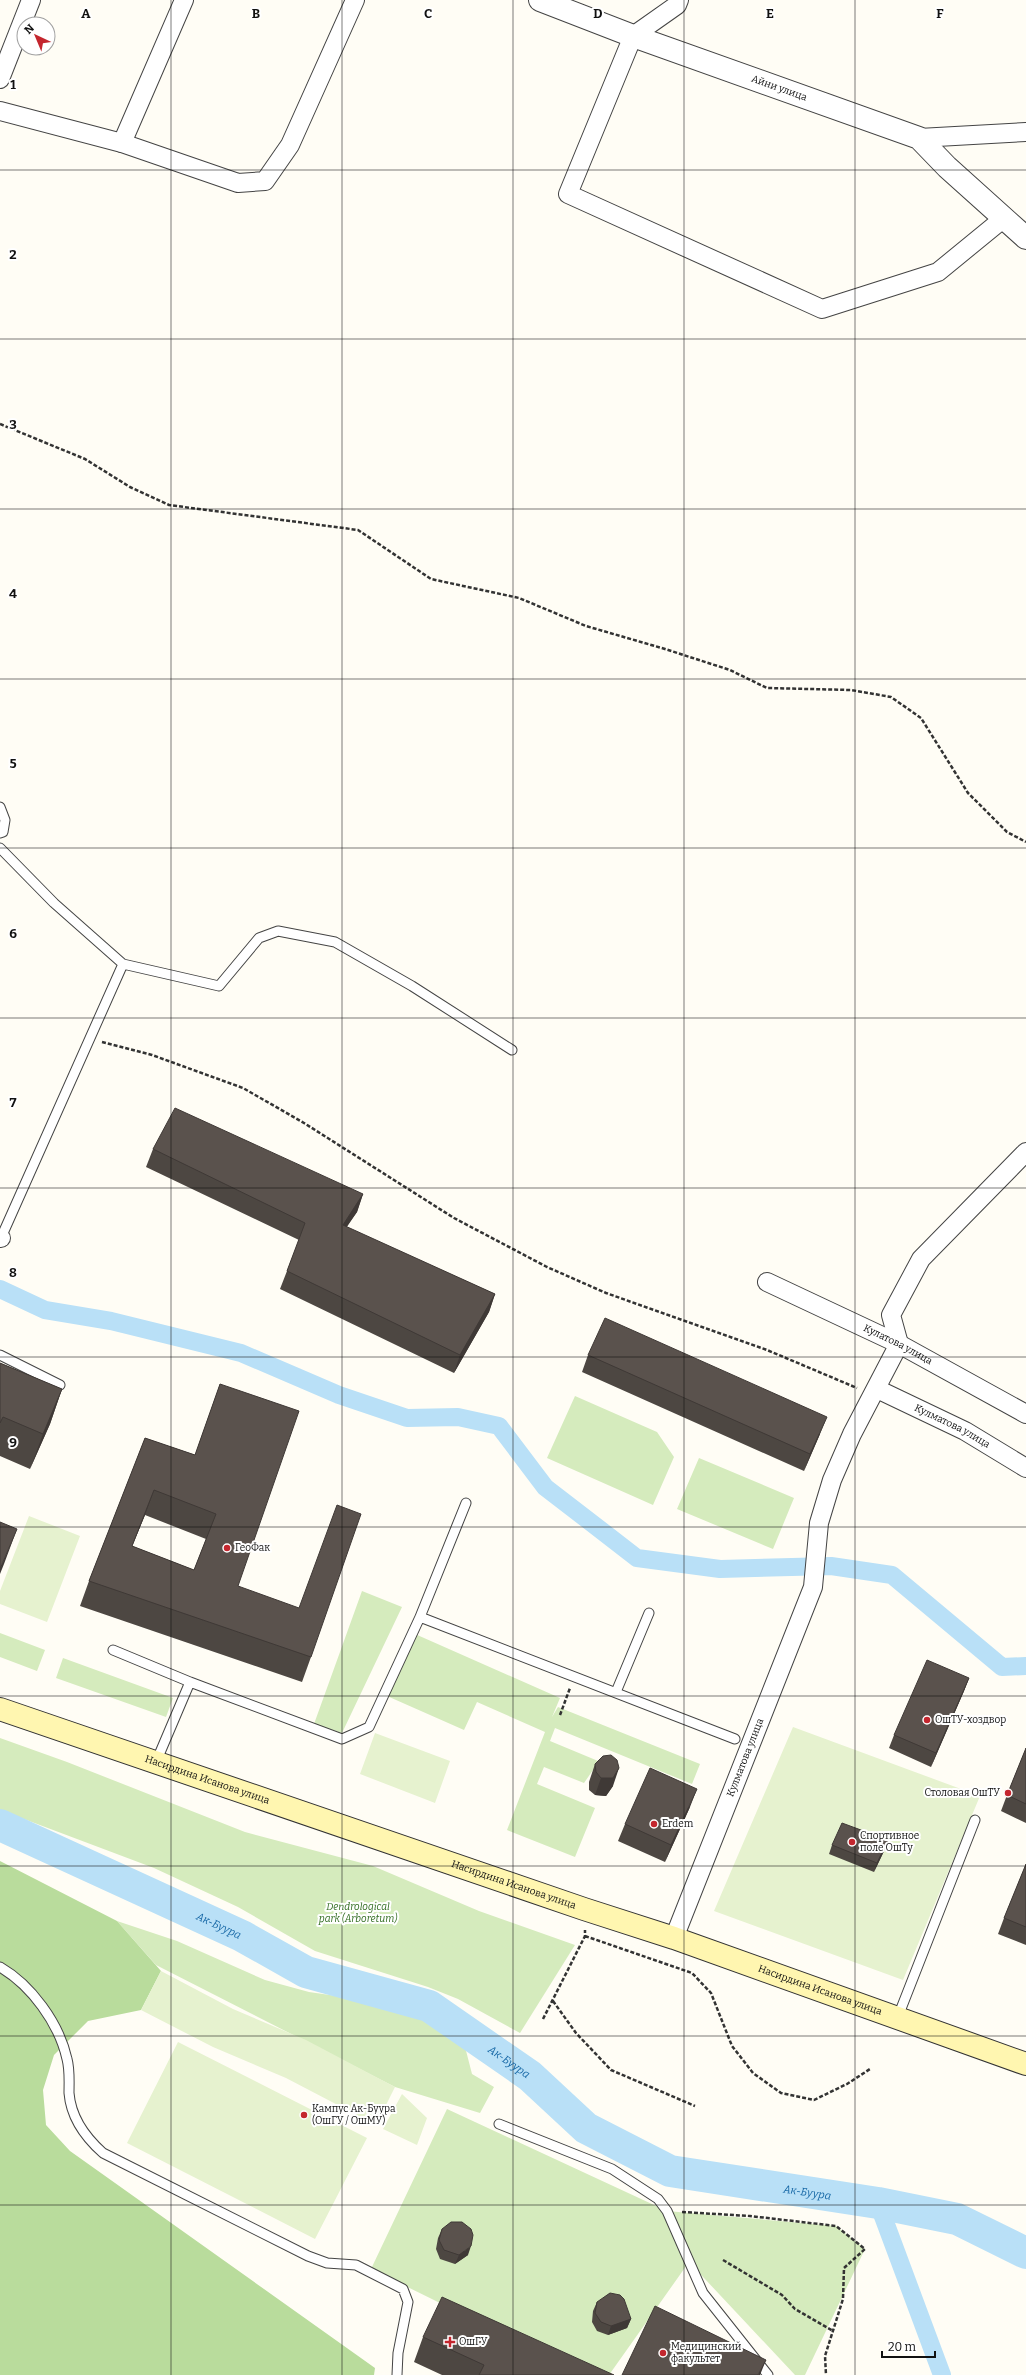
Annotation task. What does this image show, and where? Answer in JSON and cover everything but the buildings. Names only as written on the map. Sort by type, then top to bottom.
[{"type":"main road","name":"Насирдина Исанова улица","points":[[0,1709],[584,1909],[674,1938],[1026,2064]]},
{"type":"street","points":[[0,79],[31,0]]},
{"type":"street","points":[[122,143],[184,0]]},
{"type":"street","points":[[0,111],[122,143],[238,183],[266,181],[290,145],[356,0]]},
{"type":"street","name":"Айни улица","points":[[540,0],[633,36],[919,138],[1026,132]]},
{"type":"street","points":[[679,0],[677,5],[633,36],[568,194],[822,309],[938,272],[1004,218]]},
{"type":"street","points":[[919,138],[947,167],[1026,238]]},
{"type":"street","points":[[899,1344],[891,1314],[921,1258],[1026,1152]]},
{"type":"street","name":"Кулатова улица","points":[[767,1282],[899,1344],[1026,1414]]},
{"type":"street","name":"Кулматова улица","points":[[674,1938],[815,1577],[818,1523],[832,1480],[852,1434],[877,1389],[899,1344]]},
{"type":"street","name":"Кулматова улица","points":[[877,1389],[965,1432],[1026,1468]]},
{"type":"lane","points":[[0,807],[5,820],[3,832],[0,833]]},
{"type":"lane","points":[[0,848],[54,902],[123,964],[219,986],[259,938],[278,931],[335,942],[412,986],[512,1050]]},
{"type":"lane","points":[[0,1239],[91,1039],[123,964]]},
{"type":"lane","points":[[0,1355],[60,1385]]},
{"type":"lane","points":[[113,1650],[190,1682],[342,1739],[369,1727],[420,1617],[466,1503]]},
{"type":"lane","points":[[616,1692],[649,1613]]},
{"type":"lane","points":[[420,1617],[735,1739]]},
{"type":"lane","points":[[156,1762],[190,1682]]},
{"type":"lane","points":[[897,2018],[975,1820]]},
{"type":"lane","points":[[0,1967],[20,1981],[39,2002],[51,2021],[67,2060],[73,2112],[81,2129],[103,2153],[308,2256],[328,2263],[356,2264],[403,2289],[408,2302],[398,2353],[397,2375]]},
{"type":"lane","points":[[499,2124],[612,2169],[658,2198],[667,2211],[702,2293],[768,2375]]},
{"type":"path","points":[[0,424],[85,459],[130,487],[169,505],[358,530],[431,579],[519,598],[586,626],[730,670],[767,688],[850,690],[892,697],[922,718],[968,793],[1007,832],[1026,842]]},
{"type":"path","points":[[91,1039],[159,1058],[243,1088],[304,1123],[454,1218],[547,1267],[606,1294],[767,1350],[845,1384],[863,1390],[877,1389]]},
{"type":"path","points":[[560,1716],[562,1706],[574,1676]]},
{"type":"path","points":[[543,2020],[586,1936],[584,1909]]},
{"type":"path","points":[[586,1936],[692,1973],[711,1992],[732,2046],[752,2073],[781,2093],[814,2100],[847,2084],[870,2069]]},
{"type":"path","points":[[553,2001],[576,2033],[610,2070],[695,2106]]},
{"type":"path","points":[[667,2211],[750,2216],[836,2226],[865,2249],[844,2268],[843,2299],[825,2356],[826,2375]]},
{"type":"path","points":[[722,2260],[782,2295],[795,2309],[833,2331]]},
{"type":"green space","points":[[575,1396],[657,1432],[674,1457],[653,1505],[547,1458]]},
{"type":"green space","points":[[699,1458],[794,1498],[773,1549],[677,1509]]},
{"type":"green space","points":[[29,1516],[80,1536],[47,1622],[0,1604],[0,1591]]},
{"type":"green space","points":[[362,1591],[402,1607],[342,1733],[314,1724]]},
{"type":"green space","points":[[0,1633],[45,1650],[37,1671],[0,1657]]},
{"type":"green space","points":[[415,1634],[560,1698],[552,1717],[558,1707],[700,1764],[692,1784],[555,1728],[550,1741],[615,1768],[593,1770],[584,1783],[544,1767],[537,1784],[595,1808],[575,1857],[507,1830],[545,1732],[477,1702],[464,1730],[387,1696]]},
{"type":"green space","points":[[63,1658],[173,1698],[166,1717],[56,1678]]},
{"type":"green space","name":"Спортивное поле ОшТу","points":[[793,1727],[980,1796],[903,1980],[714,1911]]},
{"type":"green space","points":[[375,1733],[450,1761],[435,1803],[360,1774]]},
{"type":"green space","name":"Dendrological park (Arboretum)","points":[[0,1738],[67,1762],[245,1832],[373,1866],[479,1911],[575,1945],[520,2033],[458,1999],[428,1987],[315,1951],[238,1907],[154,1868],[0,1810]]},
{"type":"green space","points":[[0,1861],[117,1921],[161,1971],[141,2010],[88,2021],[54,2055],[43,2090],[46,2125],[70,2151],[375,2368],[374,2375],[0,2375]]},
{"type":"green space","points":[[117,1921],[177,1941],[265,1980],[309,1992],[406,2006],[463,2039],[472,2074],[494,2087],[480,2113],[395,2087],[156,1965]]},
{"type":"green space","points":[[161,1971],[233,2009],[306,2040],[395,2087],[376,2125],[286,2078],[213,2047],[141,2010]]},
{"type":"green space","points":[[178,2042],[367,2138],[315,2239],[127,2143]]},
{"type":"green space","points":[[402,2094],[427,2118],[417,2145],[383,2129]]},
{"type":"green space","points":[[447,2109],[667,2211],[836,2226],[865,2249],[805,2375],[795,2375],[689,2262],[609,2375],[586,2375],[371,2269]]},
{"type":"waterway","points":[[0,1289],[45,1310],[111,1321],[241,1353],[339,1395],[407,1418],[458,1417],[499,1426],[545,1487],[637,1558],[720,1569],[831,1566],[892,1575],[1002,1667],[1026,1666]]},
{"type":"waterway","name":"Ак-Буура","points":[[0,1825],[242,1936],[306,1972],[429,2006],[530,2076],[586,2128],[670,2171],[878,2203],[957,2219],[1026,2253]]},
{"type":"waterway","points":[[878,2203],[942,2375]]},
{"type":"place","name":"ГеоФак","points":[[227,1548]]},
{"type":"place","name":"ОшТУ-хоздвор","points":[[927,1720]]},
{"type":"place","name":"Столовая ОшТУ","points":[[1008,1793]]},
{"type":"place","name":"Erdem","points":[[654,1824]]},
{"type":"place","name":"Спортивное поле ОшТу","points":[[852,1842]]},
{"type":"place","name":"Кампус Ак-Буура (ОшГУ / ОшМУ)","points":[[304,2115]]},
{"type":"place","name":"ОшГУ","points":[[450,2342]]},
{"type":"place","name":"Медицинский факультет","points":[[663,2353]]}]
